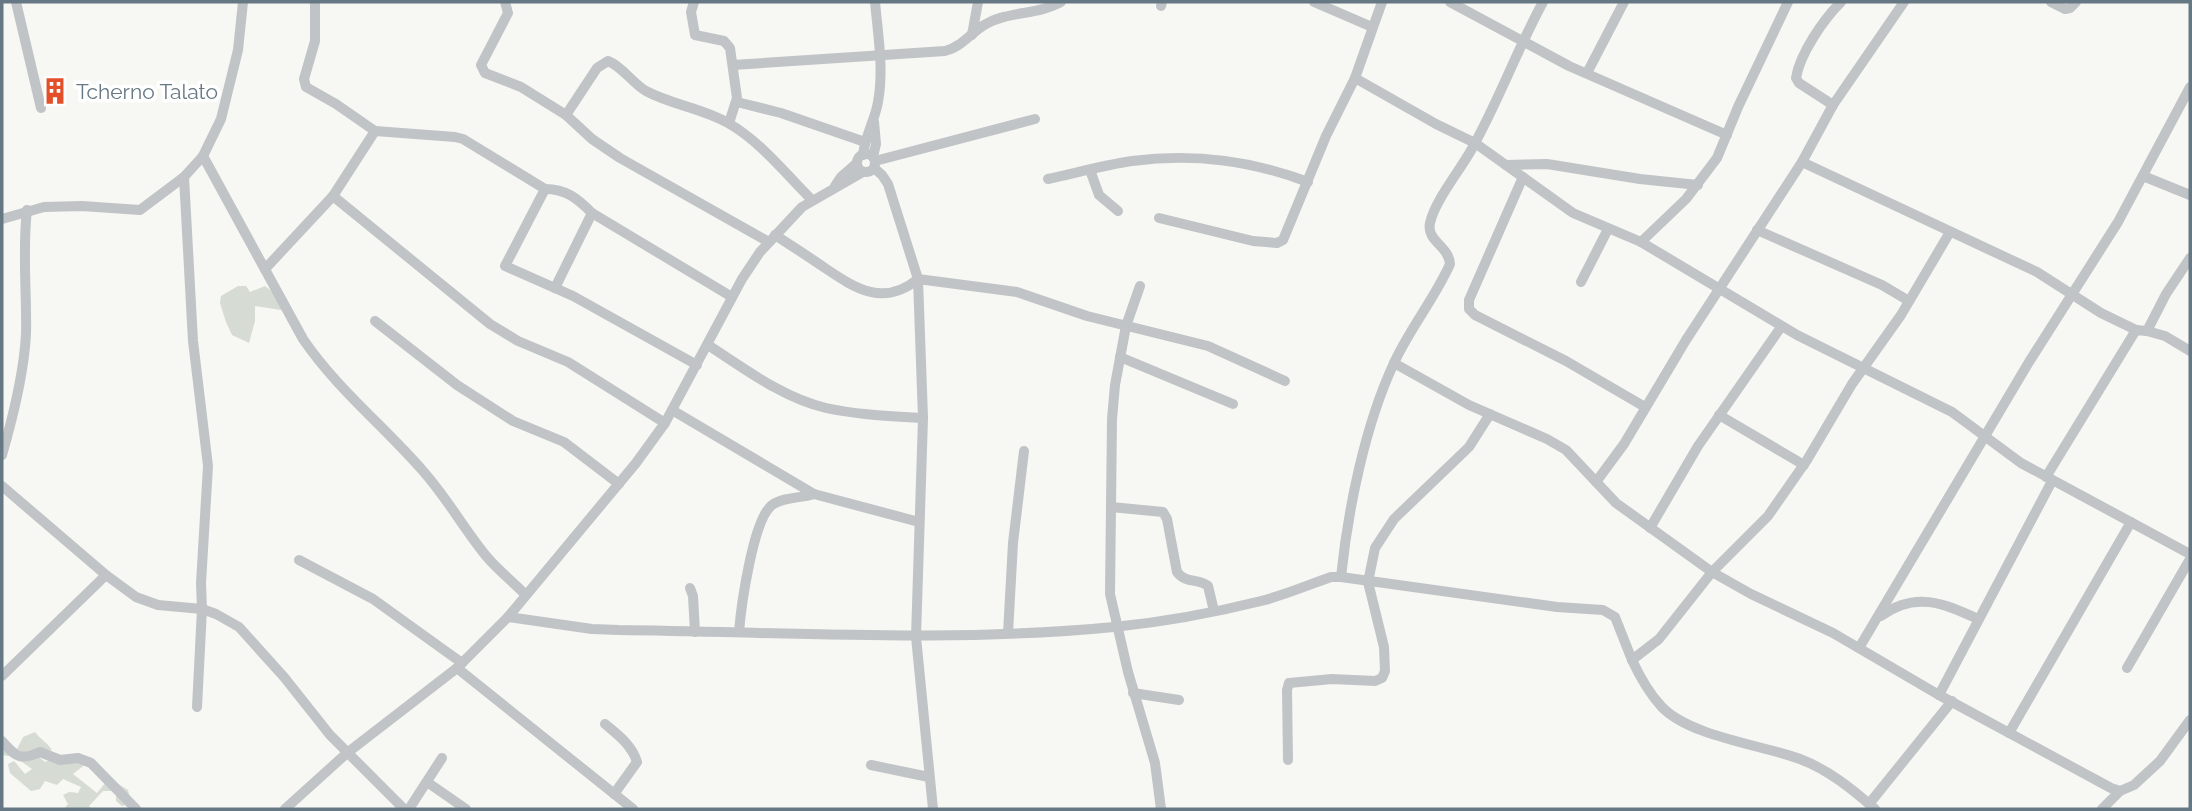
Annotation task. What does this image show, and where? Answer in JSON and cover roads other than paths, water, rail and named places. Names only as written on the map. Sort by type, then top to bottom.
[{"type":"street","points":[[16,2],[41,108]]},
{"type":"street","points":[[2,219],[44,207],[82,206],[140,210],[184,177],[203,156],[221,119],[238,50],[243,2]]},
{"type":"street","points":[[315,2],[315,41],[304,79],[306,87],[375,131],[463,139],[545,188],[576,196],[592,213],[732,297]]},
{"type":"street","points":[[505,2],[508,13],[481,65],[491,77],[521,87],[566,115],[620,158],[772,238],[865,292],[895,292],[903,290],[918,279],[1017,292],[1126,326],[1208,346],[1285,381]]},
{"type":"street","points":[[694,2],[691,12],[695,34],[724,41],[730,48],[737,102],[729,123]]},
{"type":"street","points":[[875,2],[880,88],[874,122],[865,142],[868,163],[888,184],[918,279],[923,418],[916,637],[933,809]]},
{"type":"street","points":[[972,35],[978,2]]},
{"type":"street","points":[[733,65],[945,51],[954,49],[989,22],[1061,2]]},
{"type":"street","points":[[1314,2],[1373,27]]},
{"type":"street","points":[[1159,218],[1245,239],[1277,243],[1283,240],[1326,136],[1355,78],[1382,2]]},
{"type":"street","points":[[1450,2],[1587,74],[1727,135]]},
{"type":"street","points":[[1341,577],[1359,465],[1394,363],[1450,264],[1447,252],[1431,234],[1429,225],[1475,143],[1522,40],[1543,2]]},
{"type":"street","points":[[1587,74],[1624,2]]},
{"type":"street","points":[[1641,242],[1698,185],[1717,158],[1788,2]]},
{"type":"street","points":[[1833,105],[1799,83],[1796,78],[1814,37],[1841,2]]},
{"type":"street","points":[[1597,482],[1802,162],[1833,105],[1904,2]]},
{"type":"street","points":[[2051,2],[2065,9],[2076,2]]},
{"type":"street","points":[[566,115],[597,68],[608,61],[616,64],[634,83],[659,97],[729,123],[746,135],[812,200]]},
{"type":"street","points":[[1355,78],[1475,143],[1558,204],[1641,242],[1782,327],[1952,412],[1985,438],[2049,479],[2094,500],[2190,556],[2127,668]]},
{"type":"street","points":[[1859,648],[2072,293],[2118,222],[2190,87]]},
{"type":"street","points":[[737,102],[781,113],[865,142]]},
{"type":"street","points":[[285,809],[346,753],[460,665],[508,617],[619,484],[665,423],[751,264],[772,238],[812,200],[835,186],[841,177],[868,163],[1035,119]]},
{"type":"street","points":[[868,163],[876,144],[874,122]]},
{"type":"street","points":[[265,268],[333,196],[375,131]]},
{"type":"street","points":[[203,156],[303,339],[318,361],[341,388],[416,463],[438,488],[487,556],[526,595]]},
{"type":"street","points":[[1048,179],[1135,160],[1225,159],[1251,163],[1308,182]]},
{"type":"street","points":[[1802,162],[2038,272],[2108,317],[2165,336],[2190,351]]},
{"type":"street","points":[[1506,165],[1547,164],[1630,178],[1698,185]]},
{"type":"street","points":[[1090,170],[1099,194],[1118,211]]},
{"type":"street","points":[[2143,176],[2190,195]]},
{"type":"street","points":[[184,177],[193,341],[208,448],[197,707]]},
{"type":"street","points":[[1523,177],[1469,299],[1469,309],[1475,315],[1566,361],[1645,407]]},
{"type":"street","points":[[545,188],[505,266],[555,288],[697,365]]},
{"type":"street","points":[[333,196],[490,324],[518,341],[568,362],[665,423]]},
{"type":"street","points":[[2,455],[11,425],[26,335],[24,267],[27,210]]},
{"type":"street","points":[[555,288],[592,213]]},
{"type":"street","points":[[1581,282],[1608,229]]},
{"type":"street","points":[[1757,230],[1882,285],[1909,301]]},
{"type":"street","points":[[1632,660],[1659,639],[1712,572],[1768,516],[1909,301],[1950,232]]},
{"type":"street","points":[[1939,695],[2087,407],[2190,258]]},
{"type":"street","points":[[1140,286],[1126,326],[1112,419],[1110,594],[1133,693],[1155,763],[1161,809]]},
{"type":"street","points":[[374,321],[481,401],[513,421],[564,442],[619,484]]},
{"type":"street","points":[[1650,528],[1691,456],[1782,327]]},
{"type":"street","points":[[708,345],[803,401],[847,411],[923,418]]},
{"type":"street","points":[[1120,357],[1233,404]]},
{"type":"street","points":[[1394,363],[1490,414],[1557,444],[1571,455],[1615,503],[1712,572],[1859,648],[1939,695],[2120,791]]},
{"type":"street","points":[[672,410],[814,494],[919,522]]},
{"type":"street","points":[[1289,760],[1289,683],[1332,679],[1375,681],[1384,674],[1382,637],[1368,582],[1375,548],[1383,532],[1402,510],[1469,447],[1490,414]]},
{"type":"street","points":[[1719,415],[1804,464]]},
{"type":"street","points":[[1008,633],[1013,543],[1024,451]]},
{"type":"street","points":[[2,486],[106,575],[146,601],[202,609],[239,627],[346,753],[406,809],[443,758]]},
{"type":"street","points":[[739,632],[745,582],[765,512],[778,502],[814,494]]},
{"type":"street","points":[[1111,507],[1163,512],[1177,572],[1186,580],[1206,583],[1214,611]]},
{"type":"street","points":[[2009,733],[2131,522]]},
{"type":"street","points":[[299,560],[373,599],[460,665],[633,809]]},
{"type":"street","points":[[2,676],[106,575]]},
{"type":"street","points":[[508,617],[592,629],[916,637],[1008,633],[1116,627],[1214,611],[1261,601],[1331,577],[1460,592],[1557,607],[1603,610],[1615,617],[1632,660],[1660,705],[1671,715],[1725,738],[1799,759],[1822,769],[1872,806],[1952,701]]},
{"type":"street","points":[[690,588],[695,632]]},
{"type":"street","points":[[1876,620],[1895,606],[1916,601],[1931,603],[1978,620]]},
{"type":"street","points":[[1133,693],[1179,700]]},
{"type":"street","points":[[2102,809],[2120,791],[2134,785],[2160,761],[2189,723]]},
{"type":"street","points":[[606,724],[634,752],[637,762],[614,794]]},
{"type":"street","points":[[2,741],[20,758],[40,752],[60,760],[85,759],[136,809]]},
{"type":"street","points":[[871,765],[929,777]]},
{"type":"street","points":[[427,782],[466,809]]},
{"type":"place","name":"Tcherno Talato","points":[[55,91]]}]
